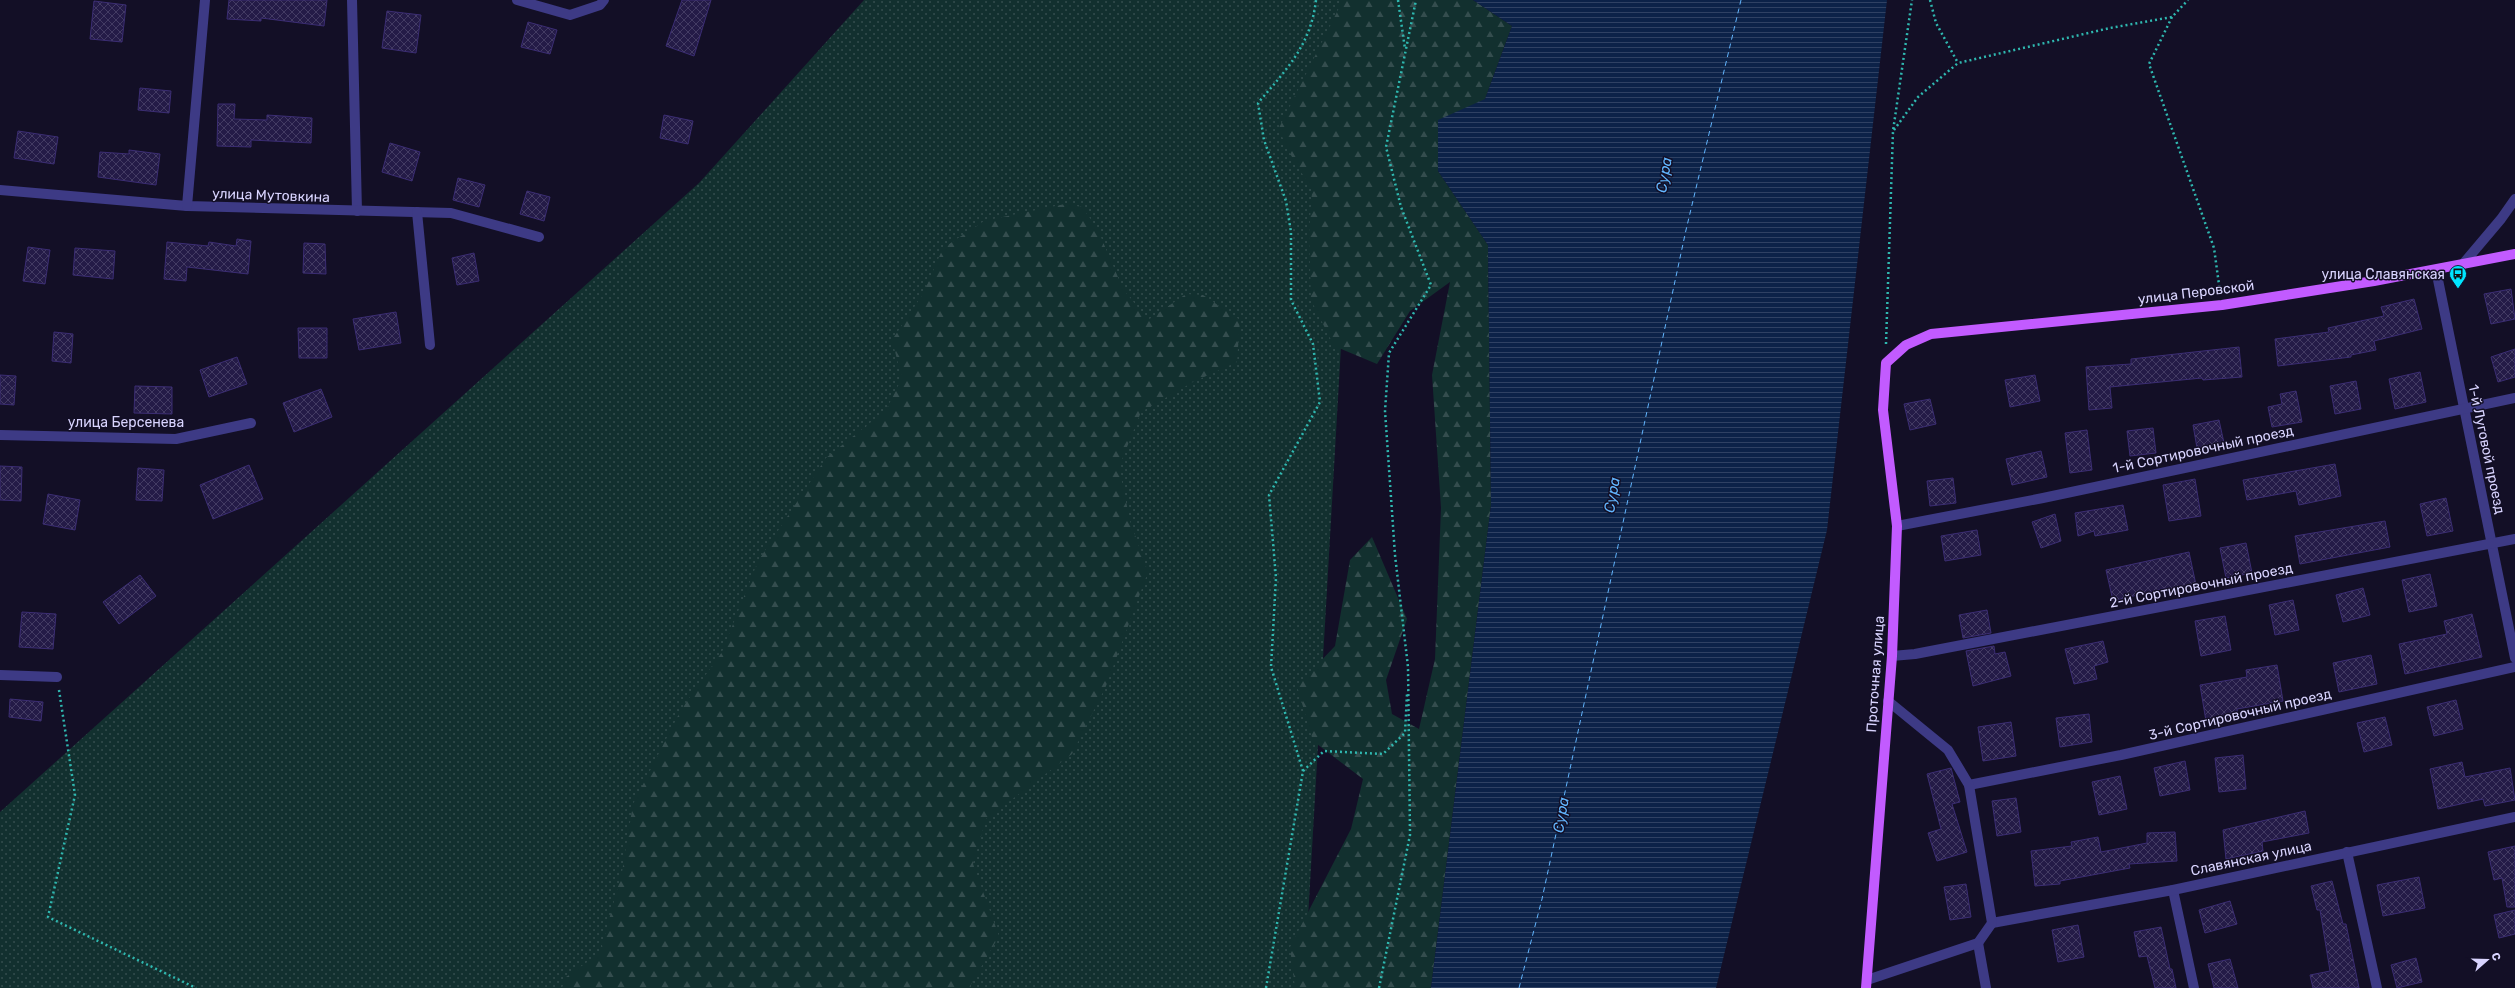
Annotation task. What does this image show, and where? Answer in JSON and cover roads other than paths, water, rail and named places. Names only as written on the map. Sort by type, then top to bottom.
[{"type":"main road","name":"улица Перовской","points":[[1886,363],[1906,344],[1931,334],[2222,305],[2436,270],[2515,254]]},
{"type":"main road","name":"Проточная улица","points":[[1866,984],[1892,656],[1897,526],[1883,410],[1886,363]]},
{"type":"street","points":[[187,206],[205,0]]},
{"type":"street","points":[[352,0],[357,211]]},
{"type":"street","points":[[517,0],[570,15],[600,5],[604,0]]},
{"type":"street","name":"улица Мутовкина","points":[[0,190],[187,206],[451,213],[539,237]]},
{"type":"street","points":[[2463,264],[2502,219],[2515,199]]},
{"type":"street","points":[[417,212],[430,345]]},
{"type":"street","name":"1-й Луговой проезд","points":[[2436,270],[2515,658]]},
{"type":"street","name":"1-й Сортировочный проезд","points":[[1897,526],[2043,498],[2515,398]]},
{"type":"street","name":"улица Берсенева","points":[[0,435],[176,439],[251,423]]},
{"type":"street","name":"2-й Сортировочный проезд","points":[[1892,656],[1915,654],[2515,539]]},
{"type":"street","name":"3-й Сортировочный проезд","points":[[1969,785],[2121,755],[2515,667]]},
{"type":"street","points":[[0,675],[57,677]]},
{"type":"street","points":[[1866,984],[1978,942],[1992,923],[1969,785],[1948,750],[1888,701]]},
{"type":"street","name":"Славянская улица","points":[[1992,923],[2173,890],[2515,817]]},
{"type":"street","points":[[2347,852],[2377,988]]},
{"type":"street","points":[[2173,890],[2194,988]]},
{"type":"street","points":[[1978,942],[1986,988]]},
{"type":"water","name":"Сура","points":[[1473,0],[1887,0],[1827,530],[1716,988],[1431,988],[1491,505],[1488,245],[1438,171],[1438,120],[1485,99],[1512,26]]},
{"type":"place","name":"улица Славянская","points":[[2458,289]]}]
